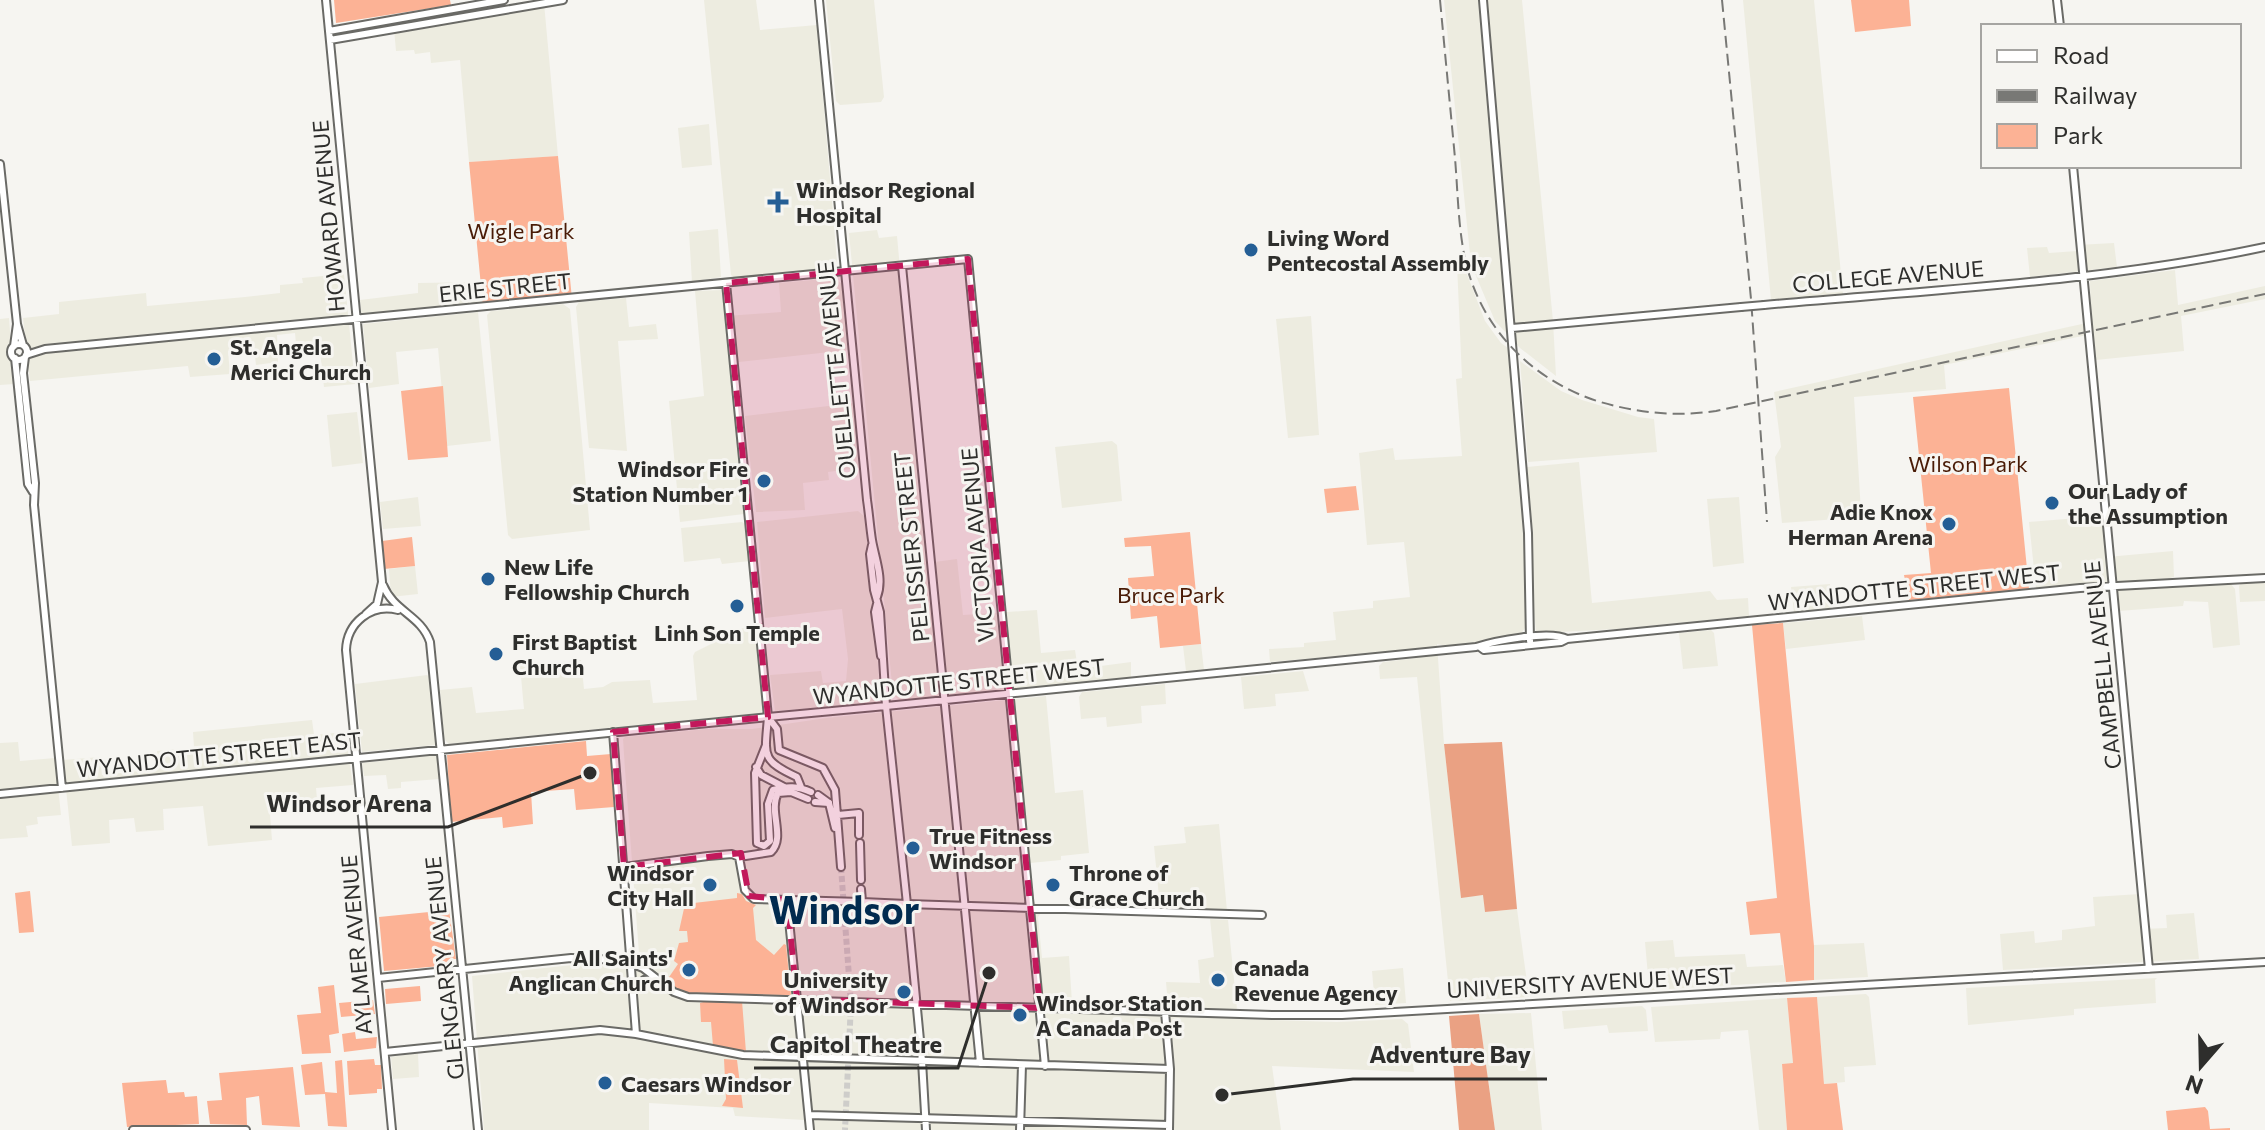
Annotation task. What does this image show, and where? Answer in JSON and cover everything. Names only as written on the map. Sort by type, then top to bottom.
[{"type":"street","name":"HOWARD AVENUE","points":[[326,0],[382,582]]},
{"type":"street","points":[[329,31],[504,0]]},
{"type":"street","points":[[330,40],[563,0]]},
{"type":"street","name":"OUELLETTE AVENUE","points":[[819,0],[872,544],[870,554],[877,601],[878,648],[882,657],[917,1004],[926,1130]]},
{"type":"street","points":[[1483,0],[1528,533],[1530,641]]},
{"type":"street","points":[[2057,0],[2060,24]]},
{"type":"street","points":[[0,164],[17,324],[25,356],[24,406],[35,483],[33,493],[62,788]]},
{"type":"street","name":"CAMPBELL AVENUE","points":[[2073,168],[2149,969]]},
{"type":"street","name":"COLLEGE AVENUE","points":[[1512,328],[2083,276],[2183,263],[2265,247]]},
{"type":"street","name":"ERIE STREET","points":[[14,346],[45,349],[968,259]]},
{"type":"street","name":"VICTORIA AVENUE","points":[[968,259],[1045,1066]]},
{"type":"street","name":"PELISSIER STREET","points":[[902,266],[980,1063]]},
{"type":"street","points":[[726,283],[768,717],[766,745],[769,761],[797,777],[801,787],[813,797]]},
{"type":"street","points":[[17,324],[11,353],[15,358],[24,406]]},
{"type":"street","name":"ERIE STREET","points":[[15,358],[45,349]]},
{"type":"street","name":"WYANDOTTE STREET WEST","points":[[441,749],[1480,647],[1484,650],[1562,636],[1567,639],[2112,587],[2265,578]]},
{"type":"street","points":[[366,614],[377,604],[382,582]]},
{"type":"street","name":"GLENGARRY AVENUE","points":[[382,582],[390,600],[425,629],[430,642],[478,1130]]},
{"type":"street","points":[[366,614],[386,608],[406,613]]},
{"type":"street","name":"AYLMER AVENUE","points":[[366,614],[352,628],[346,644],[392,1130]]},
{"type":"street","points":[[768,717],[777,729],[779,750],[823,768],[835,790],[837,835]]},
{"type":"street","points":[[613,732],[636,1034]]},
{"type":"street","points":[[766,745],[756,767],[756,841],[759,845],[767,845],[771,839],[769,796],[773,790],[801,787]]},
{"type":"street","name":"WYANDOTTE STREET EAST","points":[[0,794],[441,749]]},
{"type":"street","points":[[756,767],[761,775],[784,787]]},
{"type":"street","points":[[624,867],[708,856],[732,854],[739,857],[771,852],[777,841],[774,804],[778,793],[791,792],[829,803],[841,867]]},
{"type":"street","points":[[838,815],[859,813],[861,880]]},
{"type":"street","points":[[739,857],[745,890],[749,896],[759,900],[1262,915]]},
{"type":"street","points":[[861,889],[862,902]]},
{"type":"street","points":[[787,900],[810,1130]]},
{"type":"street","points":[[378,978],[571,958],[631,961]]},
{"type":"street","name":"UNIVERSITY AVENUE WEST","points":[[631,961],[684,996],[1342,1015],[2265,962]]},
{"type":"street","points":[[633,989],[644,980],[657,979]]},
{"type":"street","points":[[809,1115],[1169,1128],[1170,1069],[1165,1012]]},
{"type":"street","points":[[385,1052],[600,1030],[743,1055],[1170,1069]]},
{"type":"street","points":[[1020,1130],[1022,1065]]},
{"type":"street","points":[[133,1130],[246,1130]]},
{"type":"highlighted area","points":[[968,259],[1040,1008],[797,999],[787,900],[749,896],[741,853],[624,867],[613,732],[768,717],[726,283]]},
{"type":"shaded area","points":[[704,0],[756,0],[760,30],[817,25],[837,261],[833,267],[735,278],[731,275]]},
{"type":"shaded area","points":[[826,0],[874,0],[884,97],[881,102],[840,105],[836,101]]},
{"type":"shaded area","points":[[1444,0],[1522,0],[1556,376],[1520,348],[1495,321],[1471,264]]},
{"type":"shaded area","points":[[1743,0],[1814,0],[1843,294],[1771,300]]},
{"type":"shaded area","points":[[544,3],[558,156],[469,162],[460,60],[431,63],[430,52],[415,54],[414,50],[396,51],[394,29]]},
{"type":"shaded area","points":[[709,124],[712,165],[682,168],[678,128]]},
{"type":"shaded area","points":[[718,229],[721,277],[692,282],[689,232]]},
{"type":"shaded area","points":[[877,230],[879,238],[897,236],[927,563],[957,559],[963,615],[1037,610],[1041,653],[1075,650],[1078,669],[1131,662],[1131,677],[899,700],[893,695],[849,233]]},
{"type":"shaded area","points":[[2114,243],[2117,267],[2030,277],[2027,248],[2047,247],[2049,253],[2077,251],[2077,245]]},
{"type":"shaded area","points":[[1457,264],[1463,264],[1485,321],[1508,348],[1525,541],[1525,628],[1520,635],[1484,642],[1447,646],[1437,644],[1444,744],[1461,897],[1484,895],[1485,912],[1517,909],[1529,997],[1450,1001],[1417,677],[1380,679],[1379,666],[1383,662],[1417,658],[1416,649],[1270,662],[1269,649],[1304,647],[1304,643],[1336,640],[1333,612],[1373,608],[1373,601],[1410,597],[1404,542],[1367,545],[1359,453],[1393,448],[1395,460],[1462,456],[1456,379],[1462,378]]},
{"type":"shaded area","points":[[2175,270],[2178,305],[2265,286],[2265,299],[2181,316],[2184,351],[2096,360],[2092,334],[1944,365],[1946,389],[1854,397],[1861,512],[1839,513],[1838,519],[1782,523],[1775,457],[1781,447],[1774,392],[2091,322],[2090,281]]},
{"type":"shaded area","points":[[344,274],[355,384],[324,387],[320,352],[303,353],[302,344],[296,344],[295,333],[277,335],[278,362],[256,365],[254,348],[228,351],[230,374],[190,377],[188,366],[30,381],[23,318],[59,314],[59,302],[146,293],[147,306],[245,297],[280,293],[280,285],[303,283],[302,278]]},
{"type":"shaded area","points":[[835,278],[842,284],[848,350],[730,363],[744,514],[680,522],[669,401],[704,396],[695,291],[722,290],[726,316],[781,312],[779,283]]},
{"type":"shaded area","points":[[481,282],[483,307],[362,320],[360,300],[418,293],[418,283]]},
{"type":"shaded area","points":[[626,298],[629,327],[656,324],[658,339],[618,341],[627,451],[589,448],[576,307],[579,302]]},
{"type":"shaded area","points":[[563,304],[570,309],[590,530],[512,539],[508,535],[487,315],[491,311]]},
{"type":"shaded area","points":[[478,312],[491,441],[447,446],[438,348],[396,352],[399,384],[369,388],[363,324]]},
{"type":"shaded area","points":[[1311,316],[1319,435],[1288,438],[1276,319]]},
{"type":"shaded area","points":[[9,318],[14,384],[0,385],[0,319]]},
{"type":"shaded area","points":[[1520,361],[1561,391],[1638,417],[1654,419],[1657,452],[1528,462]]},
{"type":"shaded area","points":[[853,403],[860,468],[828,472],[829,480],[803,483],[805,510],[756,512],[745,416]]},
{"type":"shaded area","points":[[357,412],[363,463],[332,467],[327,415]]},
{"type":"shaded area","points":[[1112,441],[1117,445],[1122,501],[1062,508],[1055,447]]},
{"type":"shaded area","points":[[1579,462],[1592,603],[1710,591],[1717,600],[1748,598],[1749,616],[1617,629],[1536,632],[1527,467]]},
{"type":"shaded area","points":[[418,497],[421,526],[383,529],[380,502]]},
{"type":"shaded area","points":[[1739,497],[1744,563],[1713,567],[1707,499]]},
{"type":"shaded area","points":[[858,511],[864,516],[873,589],[880,697],[874,703],[775,711],[770,675],[821,671],[823,683],[846,681],[848,659],[842,609],[765,618],[757,522]]},
{"type":"shaded area","points":[[2102,516],[2107,557],[2173,551],[2174,577],[2160,581],[2036,588],[2029,522]]},
{"type":"shaded area","points":[[742,522],[746,525],[750,561],[722,564],[720,558],[684,562],[681,528]]},
{"type":"shaded area","points":[[415,566],[418,594],[391,597],[389,569]]},
{"type":"shaded area","points":[[2243,581],[2265,582],[2265,601],[2240,602],[2239,586]]},
{"type":"shaded area","points":[[2230,583],[2235,589],[2240,645],[2213,648],[2208,602],[2184,601],[2183,606],[2119,611],[2117,590]]},
{"type":"shaded area","points":[[1830,584],[1832,608],[1794,612],[1791,587]]},
{"type":"shaded area","points":[[1862,616],[1865,640],[1786,649],[1783,623]]},
{"type":"shaded area","points":[[749,625],[755,627],[764,709],[760,713],[449,744],[444,739],[440,690],[472,687],[476,713],[524,709],[520,666],[581,660],[584,689],[603,687],[612,682],[650,680],[653,703],[697,700],[695,652]]},
{"type":"shaded area","points":[[1711,630],[1718,666],[1683,669],[1679,633]]},
{"type":"shaded area","points":[[1201,644],[1204,670],[1186,671],[1183,646]]},
{"type":"shaded area","points":[[1303,671],[1309,691],[1275,694],[1276,706],[1244,709],[1241,677]]},
{"type":"shaded area","points":[[427,675],[432,679],[438,742],[435,745],[362,752],[355,684]]},
{"type":"shaded area","points":[[1165,684],[1166,704],[1141,706],[1142,723],[1107,727],[1106,717],[1081,719],[1079,697],[1082,692]]},
{"type":"shaded area","points":[[1046,696],[1055,793],[1083,790],[1089,853],[1030,863],[1034,901],[1041,913],[1038,917],[1042,958],[1069,956],[1072,1003],[1168,1005],[1166,982],[1200,983],[1198,960],[1214,957],[1210,919],[1228,920],[1238,1019],[1337,1022],[1402,1019],[1408,1024],[1414,1072],[1272,1066],[1281,1130],[806,1130],[804,1120],[735,1116],[733,1108],[649,1103],[649,1130],[484,1130],[472,976],[572,965],[620,966],[639,953],[625,737],[706,729],[752,729],[826,718]]},
{"type":"shaded area","points":[[312,720],[314,735],[345,732],[353,785],[316,788],[317,799],[269,802],[272,840],[208,846],[203,806],[163,809],[164,830],[136,832],[134,818],[109,820],[110,843],[72,846],[63,760],[100,757],[102,775],[158,769],[157,751],[194,747],[193,732]]},
{"type":"shaded area","points":[[18,742],[20,761],[55,758],[61,815],[37,817],[38,824],[26,826],[28,837],[0,839],[0,743]]},
{"type":"shaded area","points":[[1502,742],[1517,909],[1485,912],[1483,895],[1461,898],[1444,744]]},
{"type":"shaded area","points":[[437,755],[439,779],[401,782],[401,788],[388,789],[386,775],[364,776],[362,763]]},
{"type":"shaded area","points":[[1219,824],[1227,911],[1160,907],[1154,846],[1186,843],[1184,827]]},
{"type":"shaded area","points":[[2140,894],[2143,929],[2167,928],[2166,915],[2194,913],[2199,959],[2003,970],[2000,934],[2034,931],[2035,943],[2062,940],[2062,930],[2095,926],[2093,897]]},
{"type":"shaded area","points":[[1673,940],[1675,957],[1745,954],[1747,967],[1783,965],[1786,982],[1652,990],[1649,987],[1645,942]]},
{"type":"shaded area","points":[[1864,943],[1868,977],[1814,980],[1814,945]]},
{"type":"shaded area","points":[[1403,968],[1406,1003],[1375,1005],[1372,971]]},
{"type":"shaded area","points":[[2157,978],[2156,1003],[2074,1009],[2074,1015],[1968,1025],[1966,988]]},
{"type":"shaded area","points":[[1866,994],[1869,997],[1876,1065],[1844,1067],[1845,1082],[1824,1084],[1817,997]]},
{"type":"shaded area","points":[[1787,998],[1793,1063],[1782,1065],[1787,1130],[1759,1130],[1748,1030],[1721,1032],[1720,1039],[1655,1042],[1651,1007]]},
{"type":"shaded area","points":[[1642,1006],[1646,1010],[1648,1031],[1609,1033],[1607,1025],[1564,1029],[1562,1011]]},
{"type":"shaded area","points":[[1531,1013],[1542,1130],[1495,1130],[1479,1014]]},
{"type":"shaded area","points":[[1479,1014],[1495,1130],[1459,1130],[1449,1016]]},
{"type":"shaded area","points":[[418,1053],[419,1077],[393,1079],[391,1057]]},
{"type":"green space","points":[[334,0],[450,0],[451,5],[336,23]]},
{"type":"green space","points":[[1851,0],[1909,0],[1911,26],[1855,32]]},
{"type":"green space","name":"Wigle Park","points":[[558,156],[572,299],[483,307],[469,162]]},
{"type":"green space","points":[[443,386],[448,457],[408,460],[401,391]]},
{"type":"green space","name":"Wilson Park","points":[[2009,388],[2029,589],[1909,600],[1904,575],[1931,573],[1913,397]]},
{"type":"green space","points":[[1356,486],[1359,510],[1327,513],[1324,489]]},
{"type":"green space","name":"Bruce Park","points":[[1190,532],[1201,644],[1160,648],[1157,616],[1131,619],[1128,578],[1154,576],[1151,546],[1125,547],[1124,538]]},
{"type":"green space","points":[[412,537],[415,566],[384,569],[382,541]]},
{"type":"green space","points":[[1783,623],[1814,946],[1814,980],[1786,982],[1780,933],[1750,935],[1746,902],[1777,898],[1752,625]]},
{"type":"green space","points":[[586,741],[587,756],[611,754],[614,807],[576,810],[574,789],[531,792],[533,824],[503,828],[502,817],[451,822],[447,755]]},
{"type":"green space","points":[[30,891],[34,932],[19,933],[15,893]]},
{"type":"green space","points":[[737,893],[756,905],[753,908],[756,940],[774,955],[786,945],[791,995],[687,994],[667,980],[678,964],[674,961],[679,943],[688,942],[687,931],[679,931],[685,904],[737,898]]},
{"type":"green space","points":[[449,910],[456,959],[453,959],[452,965],[384,971],[379,917]]},
{"type":"green space","points":[[334,985],[339,1033],[329,1035],[331,1053],[302,1054],[297,1015],[321,1013],[318,987]]},
{"type":"green space","points":[[420,986],[421,1001],[386,1004],[385,989]]},
{"type":"green space","points":[[1817,997],[1824,1084],[1837,1083],[1843,1130],[1787,1130],[1782,1064],[1793,1063],[1787,998]]},
{"type":"green space","points":[[373,1000],[375,1014],[341,1017],[339,1003]]},
{"type":"green space","points":[[710,1000],[742,1001],[746,1052],[713,1046],[711,1022],[701,1022],[700,1003]]},
{"type":"green space","points":[[355,1032],[356,1039],[377,1037],[376,1048],[344,1052],[342,1034]]},
{"type":"green space","points":[[374,1059],[375,1065],[381,1065],[382,1089],[377,1089],[377,1093],[349,1095],[347,1061]]},
{"type":"green space","points":[[724,1059],[737,1060],[743,1108],[722,1106],[726,1099]]},
{"type":"green space","points":[[342,1060],[347,1127],[328,1126],[325,1094],[305,1095],[301,1065],[322,1062],[325,1092],[337,1093],[335,1061]]},
{"type":"green space","points":[[293,1067],[300,1127],[262,1125],[259,1096],[246,1098],[247,1125],[210,1124],[207,1101],[222,1100],[219,1073]]},
{"type":"green space","points":[[166,1080],[168,1093],[184,1092],[185,1097],[197,1096],[199,1124],[127,1127],[122,1083]]},
{"type":"green space","points":[[2205,1107],[2210,1129],[2230,1130],[2168,1130],[2166,1111]]},
{"type":"tunnel","points":[[841,867],[851,1004],[845,1130]]},
{"type":"railway","points":[[1440,0],[1460,226],[1467,267],[1475,290],[1485,312],[1514,350],[1552,380],[1597,401],[1656,413],[1716,411],[2265,294]]},
{"type":"railway","points":[[1722,0],[1751,299],[1767,522]]},
{"type":"place","name":"Windsor Regional Hospital","points":[[778,202]]},
{"type":"place","name":"Living Word Pentecostal Assembly","points":[[1251,250]]},
{"type":"place","name":"St. Angela Merici Church","points":[[214,359]]},
{"type":"place","name":"Windsor Fire Station Number 1","points":[[764,481]]},
{"type":"place","name":"Our Lady of the Assumption","points":[[2052,503]]},
{"type":"place","name":"Adie Knox Herman Arena","points":[[1949,524]]},
{"type":"place","name":"New Life Fellowship Church","points":[[488,579]]},
{"type":"place","name":"Linh Son Temple","points":[[737,606]]},
{"type":"place","name":"First Baptist Church","points":[[496,654]]},
{"type":"place","name":"Windsor Arena","points":[[590,773]]},
{"type":"place","name":"True Fitness Windsor","points":[[913,848]]},
{"type":"place","name":"Windsor City Hall","points":[[710,885]]},
{"type":"place","name":"Throne of Grace Church","points":[[1053,885]]},
{"type":"place","name":"All Saints' Anglican Church","points":[[689,970]]},
{"type":"place","name":"Capitol Theatre","points":[[989,973]]},
{"type":"place","name":"Canada Revenue Agency","points":[[1218,980]]},
{"type":"place","name":"University of Windsor","points":[[904,992]]},
{"type":"place","name":"Windsor Station A Canada Post","points":[[1020,1015]]},
{"type":"place","name":"Caesars Windsor","points":[[605,1083]]},
{"type":"place","name":"Adventure Bay","points":[[1222,1095]]},
{"type":"district","name":"Windsor","points":[[844,908]]}]
